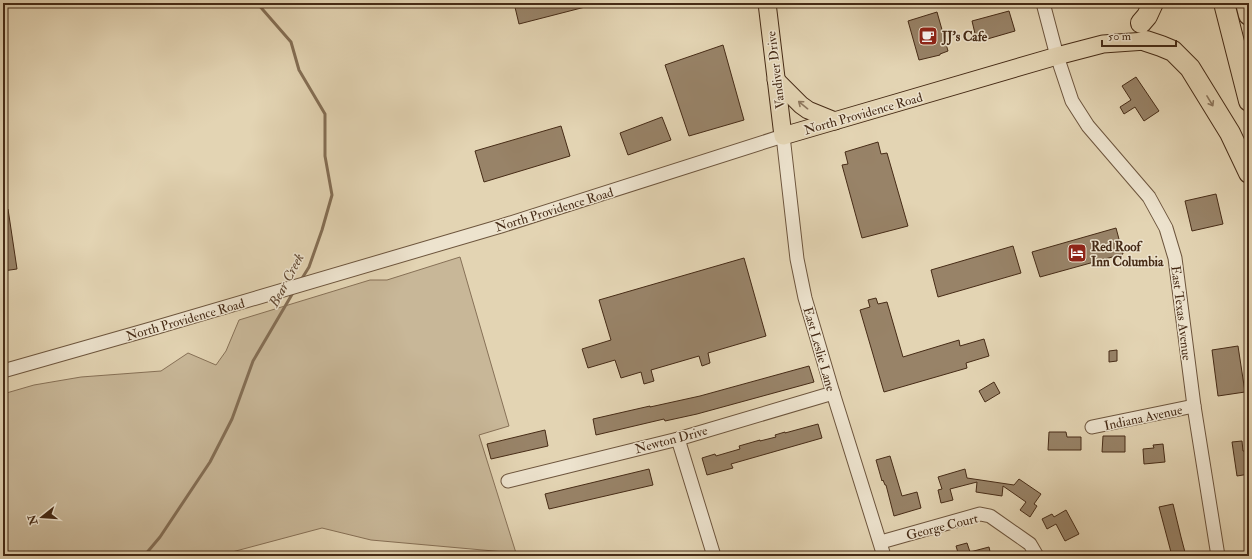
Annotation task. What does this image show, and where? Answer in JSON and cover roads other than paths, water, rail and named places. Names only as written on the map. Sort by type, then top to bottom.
[{"type":"highway","points":[[1153,3],[1147,16],[1144,32],[1161,46],[1173,52],[1190,68],[1230,133],[1249,173]]},
{"type":"highway","points":[[1224,3],[1249,101]]},
{"type":"highway","points":[[1246,3],[1249,15]]},
{"type":"main road","name":"Vandiver Drive","points":[[767,3],[783,136]]},
{"type":"main road","name":"North Providence Road","points":[[783,136],[1144,32]]},
{"type":"main road","points":[[776,80],[808,110],[836,121]]},
{"type":"street","name":"East Texas Avenue","points":[[1043,3],[1057,56],[1072,101],[1100,141],[1150,197],[1166,228],[1175,258],[1194,406],[1218,556]]},
{"type":"street","name":"North Providence Road","points":[[3,371],[400,256],[626,187],[783,136]]},
{"type":"street","name":"East Leslie Lane","points":[[783,136],[797,259],[805,298],[833,393],[881,542],[884,556]]},
{"type":"street","name":"Newton Drive","points":[[508,481],[678,439],[833,393]]},
{"type":"street","name":"Indiana Avenue","points":[[1092,427],[1194,406]]},
{"type":"street","points":[[678,439],[714,556]]},
{"type":"street","name":"George Court","points":[[881,542],[980,514],[990,516],[1030,544],[1037,556]]},
{"type":"waterway","name":"Bear Creek","points":[[257,3],[291,42],[299,70],[325,114],[325,156],[332,195],[309,267],[301,280]]},
{"type":"waterway","name":"Bear Creek","points":[[144,556],[160,537],[210,462],[232,419],[253,361],[294,291]]},
{"type":"place","name":"JJ's Cafe","points":[[928,36]]},
{"type":"place","name":"Red Roof Inn Columbia","points":[[1077,253]]}]
